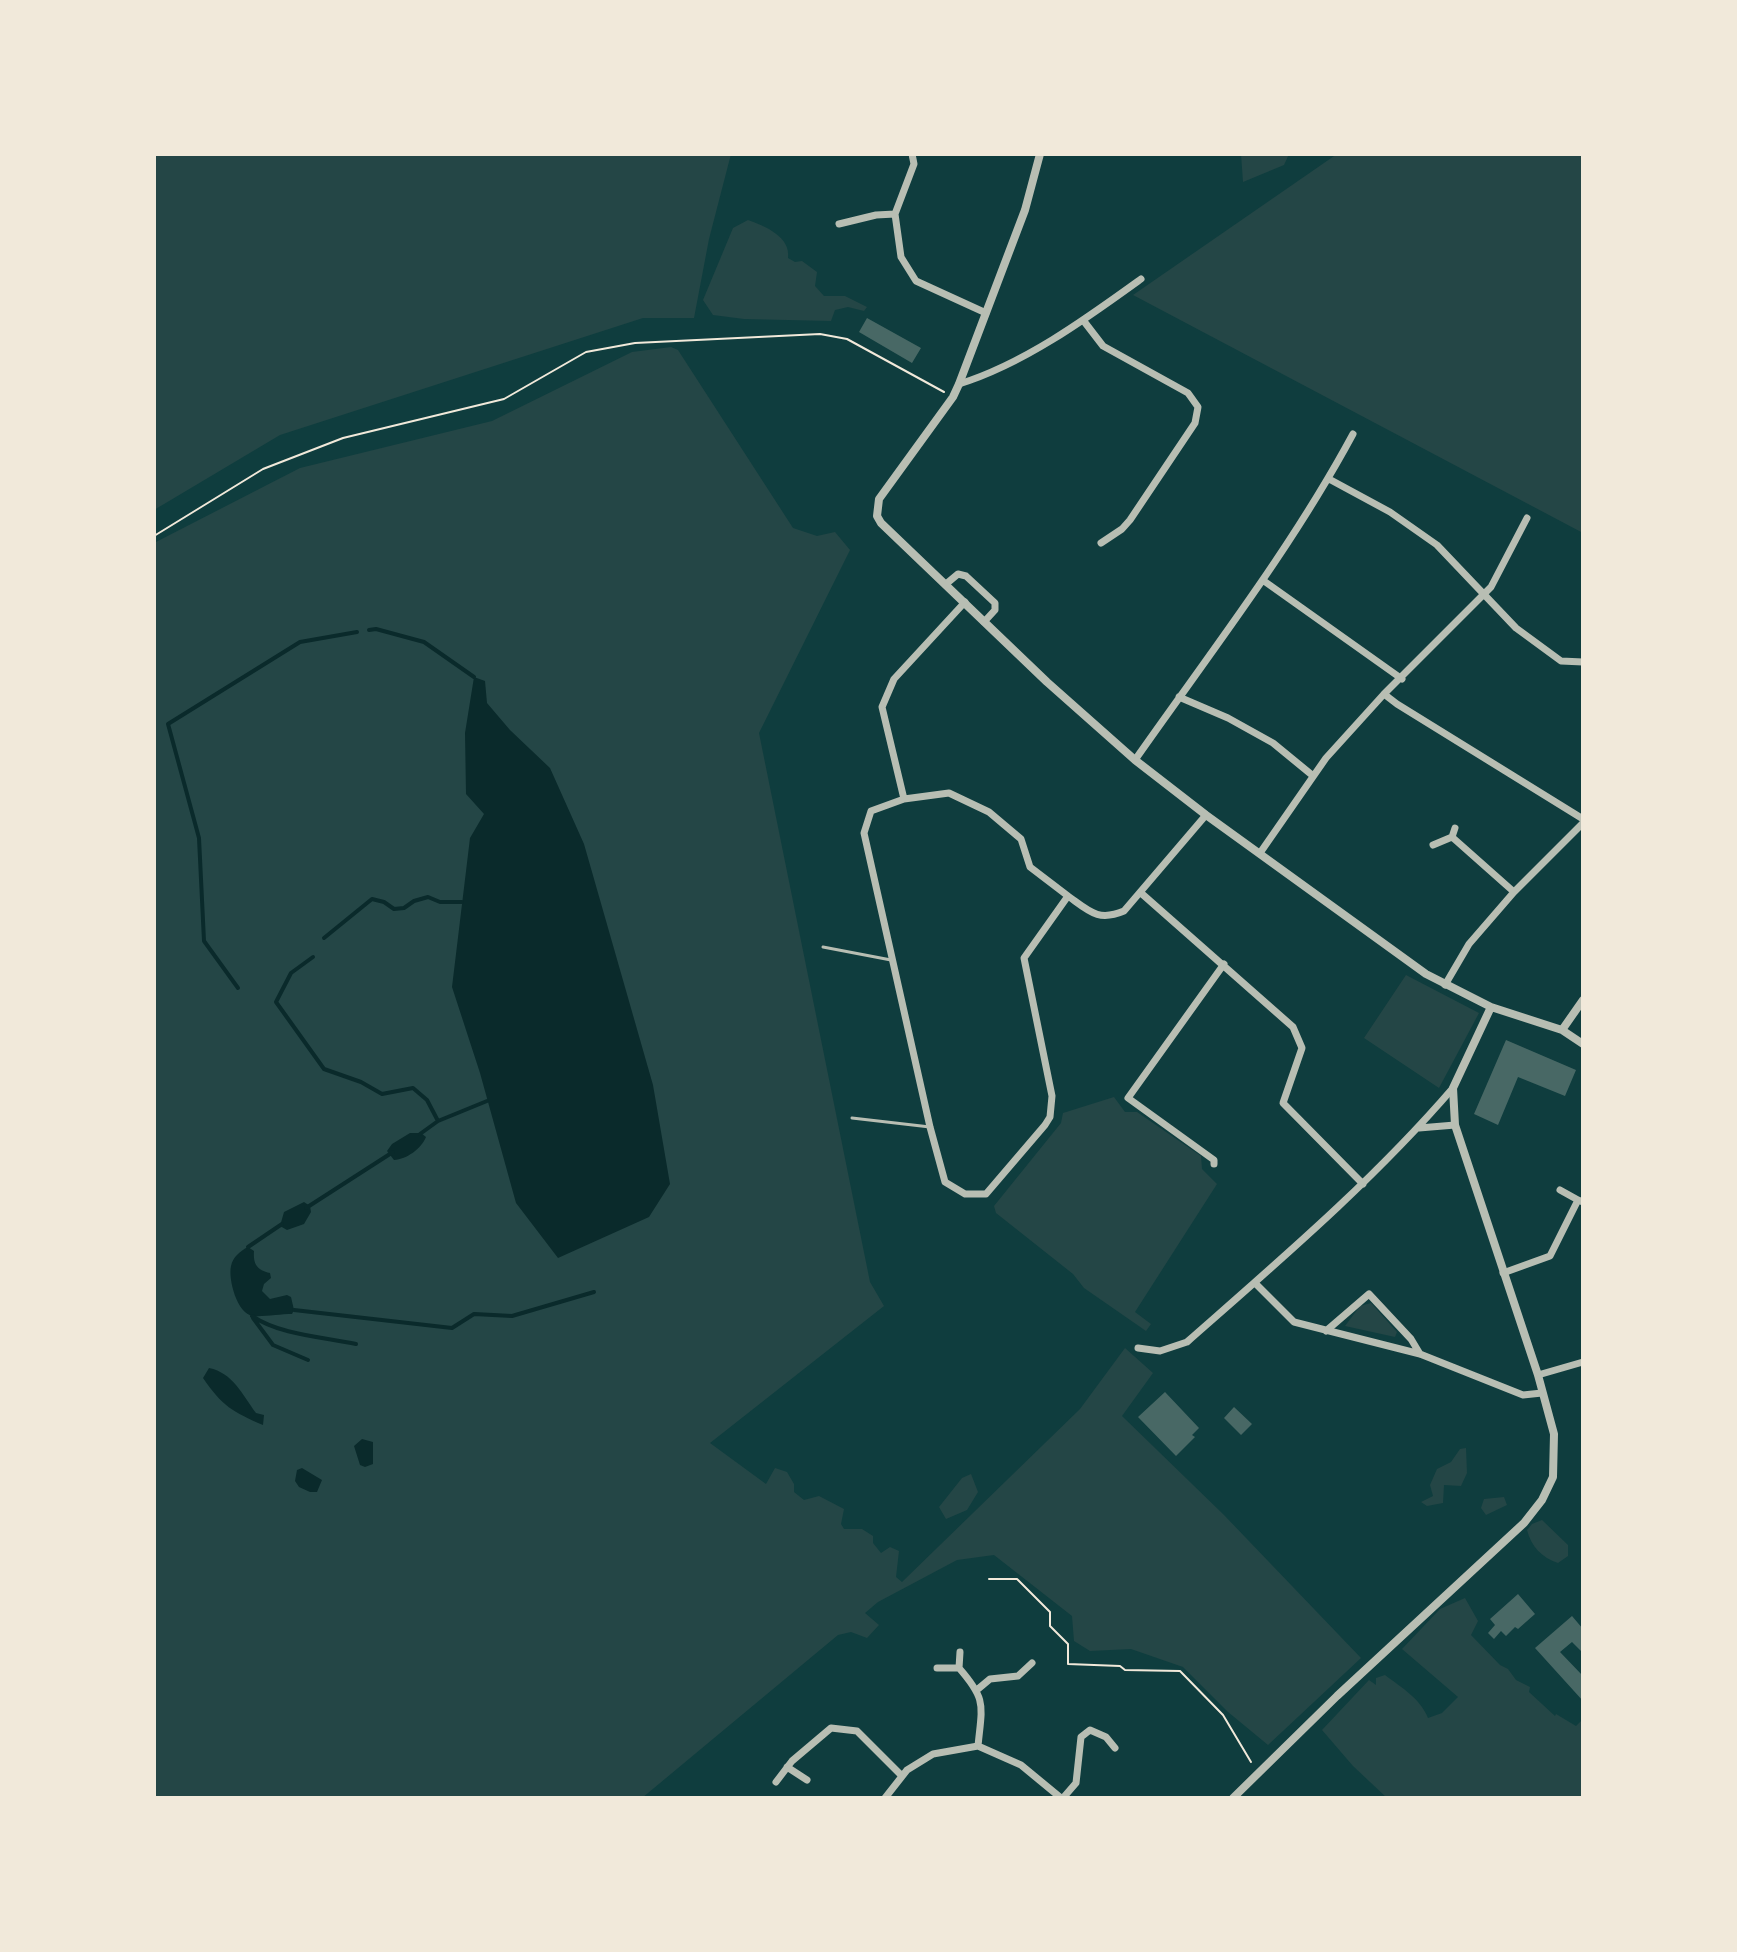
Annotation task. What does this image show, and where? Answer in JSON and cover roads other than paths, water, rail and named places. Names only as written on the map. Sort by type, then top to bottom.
[{"type":"street","points":[[912,154],[914,164],[895,214],[901,257],[916,281],[986,313]]},
{"type":"street","points":[[1040,154],[1025,210],[959,384],[953,397],[879,499],[877,516],[885,529],[1135,760],[1206,815],[1426,974],[1491,1007],[1562,1030],[1583,1044]]},
{"type":"street","points":[[839,224],[895,214]]},
{"type":"street","points":[[959,384],[988,375],[1083,320],[1141,279]]},
{"type":"street","points":[[1083,320],[1103,346],[1188,393],[1198,407],[1195,423],[1130,520],[1101,543]]},
{"type":"street","points":[[1135,760],[1264,581],[1329,479],[1353,434]]},
{"type":"street","points":[[1329,479],[1390,512],[1437,545],[1516,628],[1561,661],[1583,662]]},
{"type":"street","points":[[1260,853],[1312,775],[1384,694],[1491,587],[1527,518]]},
{"type":"street","points":[[946,584],[958,574],[966,576],[995,603],[995,610],[984,622]]},
{"type":"street","points":[[1264,581],[1402,679]]},
{"type":"street","points":[[904,799],[882,707],[894,679],[965,602]]},
{"type":"street","points":[[1384,694],[1583,821],[1469,944],[1445,985]]},
{"type":"street","points":[[1179,697],[1228,718],[1273,743],[1312,775]]},
{"type":"street","points":[[1068,896],[1024,958],[1052,1096],[1050,1117],[986,1194],[965,1194],[945,1182],[930,1127],[864,833],[871,811],[904,799],[949,793],[989,812],[1021,839],[1030,867],[1068,896],[1096,915],[1111,916],[1124,911],[1141,893],[1206,815]]},
{"type":"street","points":[[1433,845],[1452,837],[1455,828]]},
{"type":"street","points":[[1452,837],[1514,892]]},
{"type":"street","points":[[1141,893],[1293,1027],[1302,1048],[1283,1103],[1363,1184]]},
{"type":"street","points":[[1214,1164],[1214,1160],[1128,1098],[1224,964]]},
{"type":"street","points":[[1562,1030],[1583,1000]]},
{"type":"street","points":[[1138,1348],[1160,1351],[1187,1342],[1363,1184],[1419,1128],[1453,1088],[1491,1007]]},
{"type":"street","points":[[1233,1798],[1524,1523],[1542,1500],[1553,1477],[1554,1434],[1538,1375],[1455,1125],[1453,1088]]},
{"type":"street","points":[[1419,1128],[1455,1125]]},
{"type":"street","points":[[1503,1273],[1550,1256],[1581,1201],[1560,1190]]},
{"type":"street","points":[[1255,1283],[1294,1322],[1420,1354],[1523,1395],[1542,1393]]},
{"type":"street","points":[[1326,1331],[1369,1294],[1411,1339],[1420,1354]]},
{"type":"street","points":[[1538,1375],[1583,1362]]},
{"type":"street","points":[[960,1652],[959,1668],[978,1689],[982,1705],[978,1746]]},
{"type":"street","points":[[978,1689],[990,1679],[1018,1676],[1032,1663]]},
{"type":"street","points":[[937,1668],[959,1668]]},
{"type":"street","points":[[776,1782],[787,1767],[831,1728],[857,1731],[902,1776]]},
{"type":"street","points":[[885,1798],[907,1770],[933,1754],[978,1746],[1021,1765],[1062,1798],[1076,1783],[1081,1737],[1090,1730],[1106,1737],[1115,1748]]},
{"type":"street","points":[[787,1767],[807,1780]]},
{"type":"lane","points":[[823,947],[895,961]]},
{"type":"lane","points":[[852,1118],[930,1127]]},
{"type":"waterway","points":[[369,630],[376,629],[424,642],[474,677]]},
{"type":"waterway","points":[[238,988],[204,941],[199,838],[168,724],[300,642],[357,632]]},
{"type":"waterway","points":[[324,938],[372,899],[394,909],[428,897],[440,902],[462,902]]},
{"type":"waterway","points":[[313,957],[291,973],[276,1002],[324,1069],[361,1082],[382,1094],[413,1088],[427,1100],[438,1121]]},
{"type":"waterway","points":[[420,1134],[438,1121],[487,1101]]},
{"type":"waterway","points":[[306,1208],[393,1152]]},
{"type":"waterway","points":[[248,1247],[282,1224]]},
{"type":"waterway","points":[[294,1310],[452,1328],[474,1314],[512,1316],[594,1292]]},
{"type":"waterway","points":[[252,1316],[289,1331],[356,1344]]},
{"type":"waterway","points":[[253,1318],[273,1345],[308,1360]]}]
